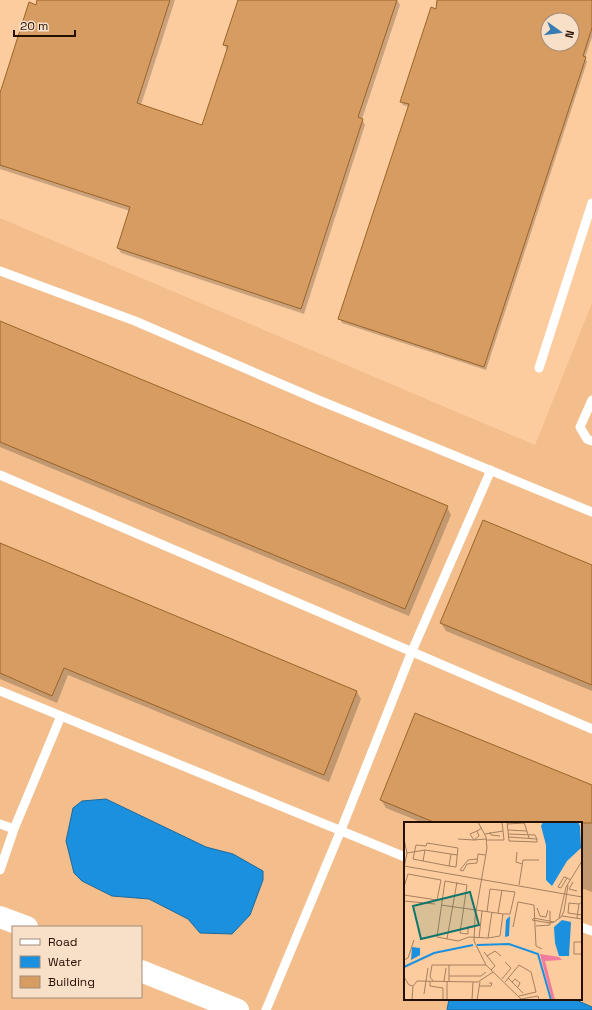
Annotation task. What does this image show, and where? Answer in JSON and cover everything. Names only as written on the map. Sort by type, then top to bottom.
[{"type":"street","points":[[0,917],[25,926]]},
{"type":"street","points":[[142,971],[238,1010]]},
{"type":"lane","points":[[539,368],[592,203]]},
{"type":"lane","points":[[0,271],[135,321],[316,399],[592,512]]},
{"type":"lane","points":[[592,400],[580,427],[587,439],[592,441]]},
{"type":"lane","points":[[266,1010],[341,830],[412,651],[491,470]]},
{"type":"lane","points":[[0,475],[592,728]]},
{"type":"lane","points":[[0,692],[404,857]]},
{"type":"lane","points":[[0,870],[14,829],[61,716]]},
{"type":"lane","points":[[0,824],[14,829]]},
{"type":"lane","points":[[582,927],[592,931]]},
{"type":"shaded area","points":[[0,218],[535,445],[592,303],[592,1010],[0,1010]]},
{"type":"water","points":[[106,799],[206,847],[233,854],[263,871],[263,880],[250,915],[232,934],[200,933],[188,919],[149,899],[112,896],[82,881],[74,873],[66,841],[73,808],[82,801]]},
{"type":"water","points":[[449,1000],[576,1000],[592,1007],[592,1010],[447,1010]]},
{"type":"building","points":[[37,0],[170,0],[137,103],[202,125],[228,46],[223,45],[238,0],[397,0],[358,117],[363,119],[301,309],[117,248],[130,207],[0,165],[0,93],[29,2],[36,5]]},
{"type":"building","points":[[437,0],[592,0],[592,28],[583,56],[586,57],[484,367],[338,319],[409,104],[400,102],[431,7],[436,9]]},
{"type":"building","points":[[0,321],[448,506],[405,609],[0,442]]},
{"type":"building","points":[[483,520],[592,565],[592,685],[440,623]]},
{"type":"building","points":[[0,543],[357,691],[324,775],[64,668],[52,696],[0,673]]},
{"type":"building","points":[[415,713],[592,785],[592,823],[434,822],[380,800]]}]
